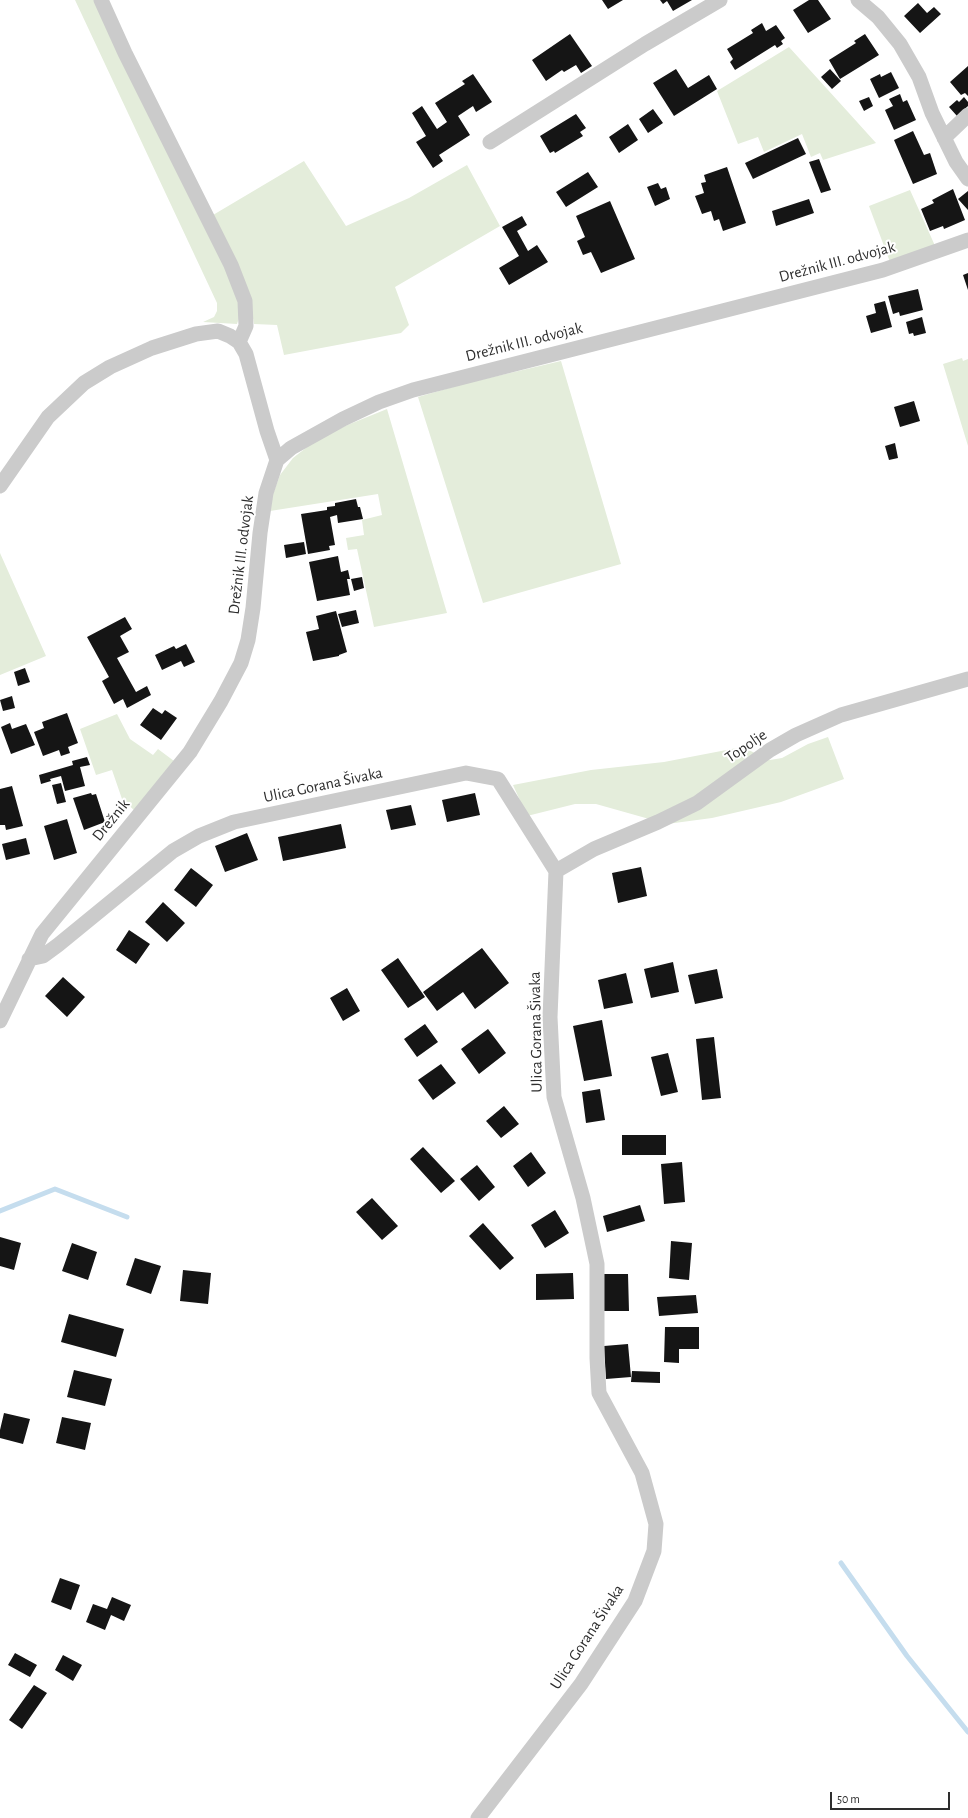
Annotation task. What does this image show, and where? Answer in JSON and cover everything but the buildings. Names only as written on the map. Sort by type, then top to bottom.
[{"type":"street","points":[[102,0],[129,60],[231,265],[245,301],[246,326],[238,342]]},
{"type":"street","points":[[490,142],[645,44],[720,0]]},
{"type":"street","points":[[858,0],[878,17],[900,44],[919,77],[932,113],[956,162],[968,179]]},
{"type":"street","points":[[944,138],[968,115]]},
{"type":"street","name":"Drežnik III. odvojak","points":[[248,640],[257,577],[260,532],[266,493],[277,460],[291,448],[343,419],[379,402],[413,390],[883,270],[968,240]]},
{"type":"street","points":[[0,486],[48,417],[84,383],[110,367],[152,348],[196,334],[218,332],[230,336],[238,342],[246,354],[267,431],[277,460]]},
{"type":"street","name":"Drežnik","points":[[0,1021],[42,934],[190,752],[221,701],[241,663],[248,640]]},
{"type":"street","name":"Topolje","points":[[556,871],[594,849],[658,822],[697,803],[770,750],[796,735],[841,715],[968,679]]},
{"type":"street","name":"Ulica Gorana Šivaka","points":[[29,959],[43,956],[53,949],[172,852],[199,836],[234,822],[466,773],[498,779],[556,871],[550,1017],[554,1097],[583,1198],[597,1264],[597,1358],[599,1393],[642,1473],[656,1524],[654,1551],[635,1601],[581,1684],[478,1818]]},
{"type":"green space","points":[[75,0],[95,0],[226,270],[239,305],[239,318],[237,324],[203,322],[214,317],[217,311],[217,303]]},
{"type":"green space","points":[[789,47],[876,143],[823,160],[820,153],[811,157],[802,134],[764,152],[758,137],[738,144],[717,91]]},
{"type":"green space","points":[[304,161],[346,226],[409,198],[467,165],[500,226],[395,287],[409,325],[401,333],[284,355],[277,325],[254,324],[249,295],[213,215]]},
{"type":"green space","points":[[910,190],[936,248],[890,262],[869,206]]},
{"type":"green space","points":[[962,358],[963,361],[968,359],[968,446],[943,364]]},
{"type":"green space","points":[[561,361],[621,564],[483,603],[418,397],[463,384]]},
{"type":"green space","points":[[387,409],[447,613],[374,627],[357,549],[348,550],[346,538],[364,535],[362,520],[382,515],[378,494],[270,511],[273,494],[280,475],[293,458],[311,444],[345,426]]},
{"type":"green space","points":[[0,553],[46,656],[0,675]]},
{"type":"green space","points":[[117,714],[130,739],[153,755],[158,749],[174,761],[135,811],[122,799],[112,770],[96,775],[80,729]]},
{"type":"green space","points":[[828,737],[844,779],[781,802],[712,818],[667,824],[596,804],[575,804],[527,816],[513,785],[591,770],[664,762],[742,747],[770,760],[782,758],[808,744]]},
{"type":"waterway","points":[[0,1211],[55,1189],[127,1217]]},
{"type":"waterway","points":[[841,1563],[907,1656],[968,1732]]}]
